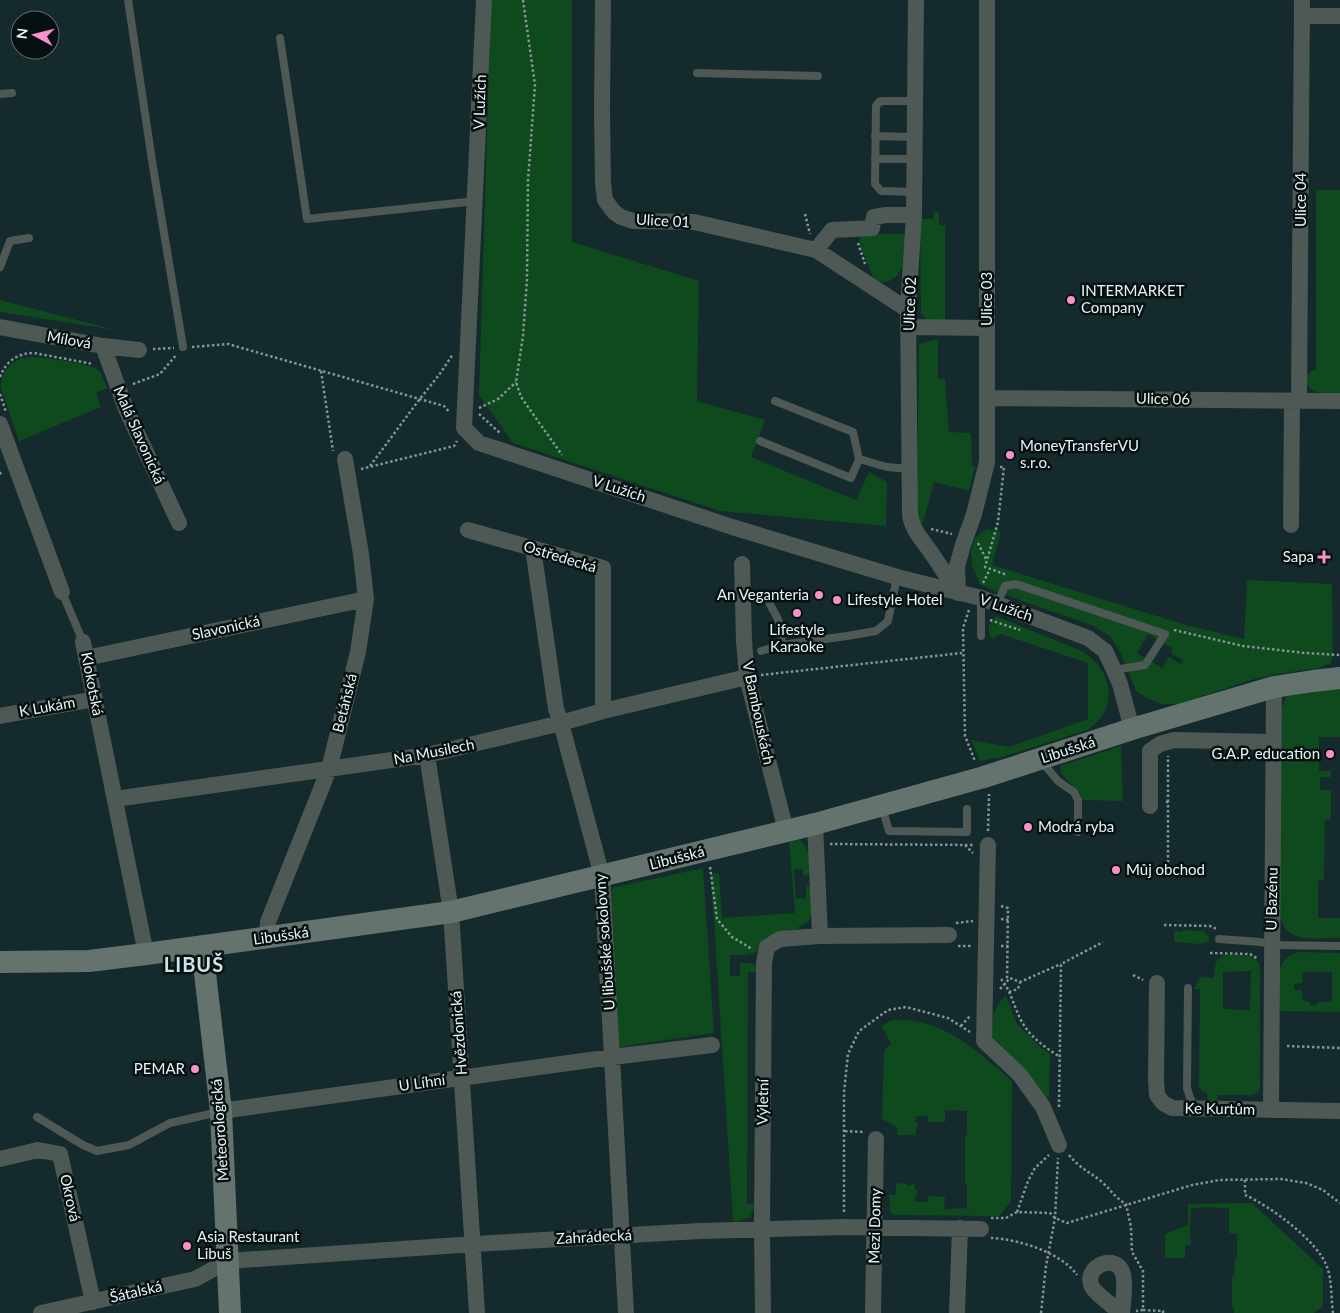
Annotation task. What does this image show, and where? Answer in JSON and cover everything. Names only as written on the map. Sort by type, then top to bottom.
[{"type":"main road","name":"Libušská","points":[[0,962],[89,961],[451,912],[786,831],[815,835],[882,806],[981,771],[1042,758],[1274,687],[1313,680],[1340,678]]},
{"type":"main road","name":"Meteorologická","points":[[202,947],[221,1111],[230,1313]]},
{"type":"street","name":"V Lužích","points":[[484,0],[464,428],[479,443],[732,527],[897,577],[997,604],[1088,638],[1105,651],[1120,684],[1132,729]]},
{"type":"street","name":"Ulice 01","points":[[603,0],[603,183],[609,206],[621,217],[633,221],[694,222],[816,250],[908,310]]},
{"type":"street","name":"Ulice 02","points":[[916,0],[914,215],[908,310],[910,514],[912,525],[958,593]]},
{"type":"street","name":"Ulice 03","points":[[958,593],[957,566],[974,514],[986,462],[987,0]]},
{"type":"street","points":[[1302,8],[1340,16]]},
{"type":"street","name":"Ulice 04","points":[[1291,525],[1302,8]]},
{"type":"street","points":[[816,250],[832,230],[872,228],[874,217],[914,215]]},
{"type":"street","name":"Mílová","points":[[0,327],[103,346],[139,350]]},
{"type":"street","points":[[908,327],[987,328]]},
{"type":"street","name":"Malá Slavonická","points":[[103,346],[121,395],[179,523]]},
{"type":"street","name":"Ulice 06","points":[[987,398],[1340,401]]},
{"type":"street","name":"Klokotská","points":[[0,424],[62,592]]},
{"type":"street","name":"Betáňská","points":[[267,938],[268,922],[329,769],[358,652],[366,599],[362,554],[345,459]]},
{"type":"street","name":"Ostředecká","points":[[468,530],[603,568],[603,711]]},
{"type":"street","name":"U libušské sokolovny","points":[[533,548],[556,709],[602,876],[626,1313]]},
{"type":"street","name":"V Bambouskách","points":[[742,564],[747,677],[786,831]]},
{"type":"street","name":"Slavonická","points":[[85,650],[366,599]]},
{"type":"street","name":"Klokotská","points":[[85,650],[146,954]]},
{"type":"street","name":"Na Musilech","points":[[115,799],[427,755],[747,677]]},
{"type":"street","name":"U Bazénu","points":[[1270,1110],[1271,1046],[1266,944],[1274,742],[1274,687]]},
{"type":"street","name":"K Lukám","points":[[0,716],[95,698]]},
{"type":"street","points":[[1150,804],[1150,750],[1160,744],[1174,740],[1274,742]]},
{"type":"street","name":"Hvězdonická","points":[[427,755],[451,912],[477,1313]]},
{"type":"street","points":[[815,835],[820,936]]},
{"type":"street","points":[[988,845],[984,1041],[1020,1075],[1043,1107],[1059,1145]]},
{"type":"street","points":[[765,955],[767,948],[780,939],[820,936],[949,936]]},
{"type":"street","name":"Výletní","points":[[763,1313],[765,955]]},
{"type":"street","name":"Ke Kurtům","points":[[1157,983],[1157,1095],[1163,1103],[1172,1108],[1340,1111]]},
{"type":"street","name":"U Líhní","points":[[221,1111],[712,1044]]},
{"type":"street","name":"Mezi Domy","points":[[873,1313],[876,1228],[876,1139]]},
{"type":"street","name":"Okrová","points":[[0,1159],[38,1150],[60,1154],[93,1302]]},
{"type":"street","name":"Zahrádecká","points":[[228,1261],[474,1244],[762,1228],[960,1228],[981,1230]]},
{"type":"street","points":[[958,1313],[960,1228]]},
{"type":"street","name":"Šátalská","points":[[41,1313],[195,1279],[228,1261]]},
{"type":"street","points":[[1100,1264],[1116,1265],[1123,1272],[1124,1313],[1092,1288],[1090,1278],[1093,1270],[1100,1264]]},
{"type":"lane","points":[[128,0],[183,347]]},
{"type":"lane","points":[[280,38],[307,219],[476,201]]},
{"type":"lane","points":[[697,73],[818,76]]},
{"type":"lane","points":[[0,94],[12,92]]},
{"type":"lane","points":[[914,192],[880,191],[877,189],[875,184],[875,136],[876,106],[879,102],[915,101]]},
{"type":"lane","points":[[875,136],[914,137]]},
{"type":"lane","points":[[875,159],[914,159]]},
{"type":"lane","points":[[0,266],[10,241],[29,238]]},
{"type":"lane","points":[[760,441],[851,478],[859,459],[854,432],[775,401]]},
{"type":"lane","points":[[859,459],[887,467],[910,469]]},
{"type":"lane","points":[[760,650],[876,631],[888,621],[897,577]]},
{"type":"lane","points":[[997,604],[1005,586],[1016,584],[1165,634],[1145,665],[1114,670]]},
{"type":"lane","name":"Klokotská","points":[[62,592],[85,650]]},
{"type":"lane","points":[[768,598],[781,628],[782,645]]},
{"type":"lane","points":[[978,598],[981,636]]},
{"type":"lane","points":[[1042,758],[1047,768],[1058,781],[1074,792],[1078,800],[1078,832]]},
{"type":"lane","points":[[882,806],[889,831],[966,832],[967,809]]},
{"type":"lane","points":[[1219,939],[1266,944],[1340,946]]},
{"type":"lane","points":[[1188,988],[1187,1088],[1196,1109]]},
{"type":"lane","points":[[38,1117],[83,1146],[97,1151],[129,1145],[170,1123],[221,1111]]},
{"type":"path","points":[[523,0],[535,85],[528,180],[527,279],[523,336],[516,382],[521,397],[562,456]]},
{"type":"path","points":[[858,228],[858,244],[870,277],[866,283]]},
{"type":"path","points":[[370,467],[418,400],[439,375],[469,330]]},
{"type":"path","points":[[139,350],[228,344],[444,406]]},
{"type":"path","points":[[121,395],[134,384],[160,374],[183,347]]},
{"type":"path","points":[[0,377],[3,368],[10,360],[26,353],[97,365]]},
{"type":"path","points":[[505,436],[479,414],[477,408],[498,399],[516,382]]},
{"type":"path","points":[[349,480],[360,469],[454,446],[464,428]]},
{"type":"path","points":[[994,466],[1004,467],[998,522],[985,567],[1008,575]]},
{"type":"path","points":[[815,835],[828,844],[988,845],[989,792],[966,736],[962,653],[963,628],[978,598]]},
{"type":"path","points":[[965,622],[975,616],[1024,631]]},
{"type":"path","points":[[1173,630],[1243,646],[1340,655]]},
{"type":"path","points":[[747,677],[962,653]]},
{"type":"path","points":[[1168,751],[1168,880]]},
{"type":"path","points":[[1150,804],[1168,802]]},
{"type":"path","points":[[708,850],[717,918],[732,937],[749,948],[765,955]]},
{"type":"path","points":[[987,897],[998,906],[1008,908],[1006,984],[1022,1024],[1041,1044],[1060,1057]]},
{"type":"path","points":[[1164,926],[1182,926]]},
{"type":"path","points":[[949,936],[954,946],[986,946]]},
{"type":"path","points":[[1009,992],[1018,988],[1020,982],[1103,942]]},
{"type":"path","points":[[1210,953],[1250,954],[1260,960],[1266,944]]},
{"type":"path","points":[[1059,1116],[1060,964]]},
{"type":"path","points":[[1007,980],[1010,978],[1020,982]]},
{"type":"path","points":[[961,1026],[1006,984]]},
{"type":"path","points":[[844,1227],[844,1092],[848,1054],[859,1031],[888,1010],[906,1008],[948,1018],[984,1041]]},
{"type":"path","points":[[1271,1046],[1340,1048]]},
{"type":"path","points":[[1059,1145],[1078,1166],[1103,1183],[1114,1197],[1126,1204],[1131,1227],[1132,1252],[1143,1270],[1143,1310]]},
{"type":"path","points":[[1017,1212],[1034,1168],[1059,1145]]},
{"type":"path","points":[[1041,1313],[1048,1254],[1056,1218],[1059,1145]]},
{"type":"path","points":[[1092,1288],[1084,1286],[1073,1270],[1061,1258],[1017,1241],[981,1238],[981,1230],[985,1218],[1006,1218],[1017,1212],[1050,1213],[1067,1223],[1126,1204],[1220,1180],[1281,1179],[1306,1183],[1322,1190],[1340,1203]]},
{"type":"path","points":[[1246,1180],[1245,1195],[1259,1201],[1270,1209],[1317,1248],[1328,1268],[1333,1313]]},
{"type":"path","points":[[1124,1313],[1143,1310],[1164,1311],[1163,1313]]},
{"type":"green space","points":[[491,0],[572,0],[572,242],[699,281],[697,401],[765,420],[751,457],[856,500],[869,472],[887,482],[886,526],[720,511],[513,443],[479,395]]},
{"type":"green space","points":[[1316,190],[1340,190],[1340,395],[1313,390],[1309,387],[1303,376],[1316,369]]},
{"type":"green space","points":[[934,212],[939,212],[939,225],[945,225],[945,322],[926,319],[921,313],[920,219],[933,219]]},
{"type":"green space","points":[[860,234],[905,234],[904,261],[899,273],[895,277],[883,282],[874,280],[860,245]]},
{"type":"green space","points":[[0,300],[116,330],[0,312]]},
{"type":"green space","points":[[938,339],[938,378],[945,379],[949,432],[971,433],[972,466],[975,466],[969,491],[934,482],[923,523],[919,523],[917,500],[919,344]]},
{"type":"green space","points":[[29,357],[76,363],[98,370],[103,376],[107,388],[96,393],[101,407],[19,441],[1,388],[1,382],[5,372],[12,363]]},
{"type":"green space","points":[[987,529],[1001,532],[992,565],[1186,625],[1244,639],[1247,580],[1332,584],[1333,655],[1331,663],[1319,668],[1276,674],[1251,680],[1179,704],[1163,704],[1148,699],[1136,691],[1119,650],[1110,636],[1091,625],[1000,593],[980,584],[972,566],[971,551],[975,538]],"holes":[[[1148,634],[1172,648],[1172,654],[1183,660],[1181,664],[1168,657],[1162,668],[1137,653]]]},
{"type":"green space","points":[[996,616],[1077,649],[1089,656],[1098,665],[1105,676],[1108,687],[1108,699],[1105,710],[1098,721],[1087,730],[996,759],[980,761],[971,740],[1009,747],[1088,719],[1088,663],[1001,634],[992,639],[989,627]]},
{"type":"green space","points":[[1340,686],[1340,737],[1319,737],[1319,771],[1331,771],[1331,777],[1320,777],[1320,790],[1331,790],[1331,819],[1325,820],[1324,880],[1318,881],[1318,918],[1340,918],[1340,938],[1304,938],[1289,932],[1283,925],[1280,916],[1282,709],[1286,697],[1297,691]]},
{"type":"green space","points":[[1121,746],[1123,801],[1083,800],[1077,790],[1062,774],[1060,766]]},
{"type":"green space","points":[[799,839],[807,850],[811,873],[805,876],[803,875],[803,869],[794,870],[796,899],[806,898],[806,884],[811,887],[812,911],[809,921],[794,930],[774,934],[765,940],[756,952],[748,955],[730,955],[730,976],[740,976],[740,962],[754,964],[758,972],[748,972],[747,1204],[756,1204],[750,1217],[740,1221],[733,1221],[711,874],[719,873],[722,918],[795,913],[789,841]]},
{"type":"green space","points":[[703,868],[714,1033],[619,1047],[611,888]]},
{"type":"green space","points":[[1182,930],[1204,931],[1209,937],[1209,942],[1199,944],[1174,942],[1174,931],[1182,932]]},
{"type":"green space","points":[[1300,952],[1340,953],[1340,1012],[1279,1011],[1279,975],[1284,961],[1291,955]],"holes":[[[1303,972],[1332,972],[1332,1002],[1317,1002],[1317,1005],[1310,1005],[1310,1002],[1303,1001],[1302,990],[1294,990],[1294,984],[1302,983]]]},
{"type":"green space","points":[[1221,956],[1249,956],[1260,965],[1260,1087],[1258,1092],[1253,1095],[1218,1095],[1217,1103],[1208,1103],[1207,1093],[1203,1092],[1199,1087],[1200,989],[1194,989],[1200,977],[1214,978],[1216,964]],"holes":[[[1251,971],[1250,1010],[1223,1009],[1223,972]]]},
{"type":"green space","points":[[1006,996],[1017,1024],[1050,1054],[1049,1098],[1042,1097],[991,1038],[993,1015],[998,1005]]},
{"type":"green space","points":[[892,1020],[927,1024],[943,1030],[986,1058],[1012,1081],[1011,1202],[999,1216],[895,1215],[890,1213],[889,1195],[896,1195],[896,1183],[907,1184],[907,1186],[915,1184],[917,1196],[915,1196],[915,1202],[927,1202],[928,1196],[945,1197],[944,1209],[967,1208],[965,1135],[967,1135],[967,1111],[945,1110],[945,1122],[928,1122],[928,1116],[916,1116],[915,1122],[918,1123],[915,1135],[897,1135],[897,1127],[882,1119],[884,1051],[891,1043],[881,1026]]},
{"type":"green space","points":[[1252,1203],[1323,1269],[1323,1306],[1314,1313],[1234,1313],[1234,1307],[1232,1307],[1232,1276],[1234,1276],[1235,1258],[1237,1258],[1237,1234],[1229,1233],[1229,1208],[1191,1208],[1190,1239],[1192,1239],[1190,1245],[1185,1245],[1185,1258],[1165,1258],[1165,1234],[1188,1225],[1188,1204]]},
{"type":"place","name":"INTERMARKET Company","points":[[1071,300]]},
{"type":"place","name":"MoneyTransferVU s.r.o.","points":[[1010,455]]},
{"type":"place","name":"Sapa","points":[[1324,557]]},
{"type":"place","name":"An Veganteria","points":[[819,595]]},
{"type":"place","name":"Lifestyle Hotel","points":[[837,600]]},
{"type":"place","name":"Lifestyle Karaoke","points":[[797,613]]},
{"type":"place","name":"G.A.P. education","points":[[1330,754]]},
{"type":"place","name":"Modrá ryba","points":[[1028,827]]},
{"type":"place","name":"Můj obchod","points":[[1116,870]]},
{"type":"place","name":"PEMAR","points":[[195,1069]]},
{"type":"place","name":"Asia Restaurant Libuš","points":[[187,1246]]},
{"type":"district","name":"LIBUŠ","points":[[194,965]]}]
